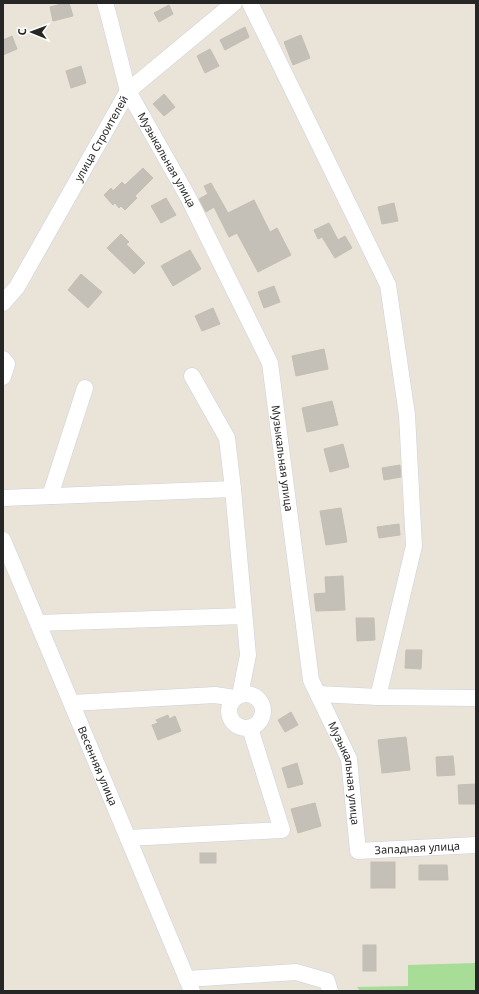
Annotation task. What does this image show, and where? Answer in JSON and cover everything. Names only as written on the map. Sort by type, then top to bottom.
[{"type":"street","name":"Музыкальная улица","points":[[105,3],[128,91],[188,197],[270,363],[311,680],[349,759],[358,851]]},
{"type":"street","name":"улица Строителей","points":[[3,303],[17,287],[128,91],[234,3]]},
{"type":"street","points":[[250,3],[388,285],[407,415],[414,546],[378,697]]},
{"type":"street","points":[[3,359],[7,364],[3,377]]},
{"type":"street","points":[[72,704],[215,695],[237,696],[245,693],[256,696],[260,700],[264,711],[263,717],[255,726],[244,728],[234,723],[229,713],[231,702],[237,696],[248,655],[233,489],[227,438],[192,376]]},
{"type":"street","points":[[50,496],[85,388]]},
{"type":"street","points":[[3,498],[233,489]]},
{"type":"street","name":"Весенняя улица","points":[[3,540],[189,985]]},
{"type":"street","points":[[38,623],[244,616]]},
{"type":"street","points":[[318,694],[378,697],[476,698]]},
{"type":"street","points":[[128,838],[282,830],[250,728]]},
{"type":"street","name":"Западная улица","points":[[358,851],[476,845]]},
{"type":"street","points":[[189,985],[296,972],[326,981],[330,991]]},
{"type":"green space","points":[[476,963],[476,991],[360,991],[357,987],[408,986],[408,965]]},
{"type":"building","points":[[69,3],[73,16],[53,21],[50,7]]},
{"type":"building","points":[[169,5],[173,14],[159,22],[154,13]]},
{"type":"building","points":[[245,27],[249,37],[225,50],[220,40]]},
{"type":"building","points":[[301,35],[310,58],[293,65],[284,42]]},
{"type":"building","points":[[12,36],[17,49],[3,55],[3,40]]},
{"type":"building","points":[[210,49],[219,66],[205,73],[197,56]]},
{"type":"building","points":[[81,66],[86,83],[71,88],[66,71]]},
{"type":"building","points":[[164,94],[175,107],[164,116],[153,104]]},
{"type":"building","points":[[143,168],[153,178],[135,196],[137,198],[125,210],[121,206],[119,208],[115,203],[113,205],[104,195],[111,188],[113,191],[122,182],[125,185]]},
{"type":"building","points":[[211,183],[228,213],[254,200],[270,232],[277,228],[291,255],[258,272],[237,233],[229,237],[214,207],[206,212],[199,199],[208,194],[204,186]]},
{"type":"building","points":[[166,198],[176,215],[161,223],[151,206]]},
{"type":"building","points":[[394,203],[398,221],[382,224],[378,207]]},
{"type":"building","points":[[329,223],[338,240],[345,236],[352,248],[335,258],[322,237],[318,239],[314,230]]},
{"type":"building","points":[[121,234],[129,242],[126,244],[145,263],[134,274],[107,248]]},
{"type":"building","points":[[190,250],[201,269],[173,286],[161,266]]},
{"type":"building","points":[[81,274],[102,292],[88,308],[68,290]]},
{"type":"building","points":[[274,286],[280,302],[264,308],[258,292]]},
{"type":"building","points":[[213,308],[220,324],[202,331],[195,316]]},
{"type":"building","points":[[324,349],[328,369],[296,376],[292,356]]},
{"type":"building","points":[[332,401],[338,425],[307,432],[302,408]]},
{"type":"building","points":[[343,444],[349,467],[330,472],[324,449]]},
{"type":"building","points":[[400,465],[401,477],[384,480],[382,468]]},
{"type":"building","points":[[341,508],[347,542],[326,545],[320,511]]},
{"type":"building","points":[[399,524],[400,535],[379,538],[377,527]]},
{"type":"building","points":[[343,576],[345,610],[316,611],[314,594],[326,593],[325,577]]},
{"type":"building","points":[[356,618],[374,618],[375,640],[357,641]]},
{"type":"building","points":[[406,650],[422,650],[421,669],[405,668]]},
{"type":"building","points":[[291,712],[298,725],[285,732],[278,720]]},
{"type":"building","points":[[168,715],[169,719],[175,716],[181,731],[158,740],[152,725],[158,723],[156,720]]},
{"type":"building","points":[[406,737],[410,770],[382,773],[378,740]]},
{"type":"building","points":[[453,756],[455,775],[437,776],[436,757]]},
{"type":"building","points":[[297,763],[303,784],[288,788],[282,768]]},
{"type":"building","points":[[476,784],[476,804],[459,804],[458,785]]},
{"type":"building","points":[[315,803],[321,826],[298,833],[291,809]]},
{"type":"building","points":[[200,853],[216,853],[216,863],[200,863]]},
{"type":"building","points":[[371,862],[395,862],[395,888],[371,888]]},
{"type":"building","points":[[419,865],[447,865],[448,880],[419,880]]},
{"type":"building","points":[[363,945],[376,945],[376,971],[363,971]]}]
